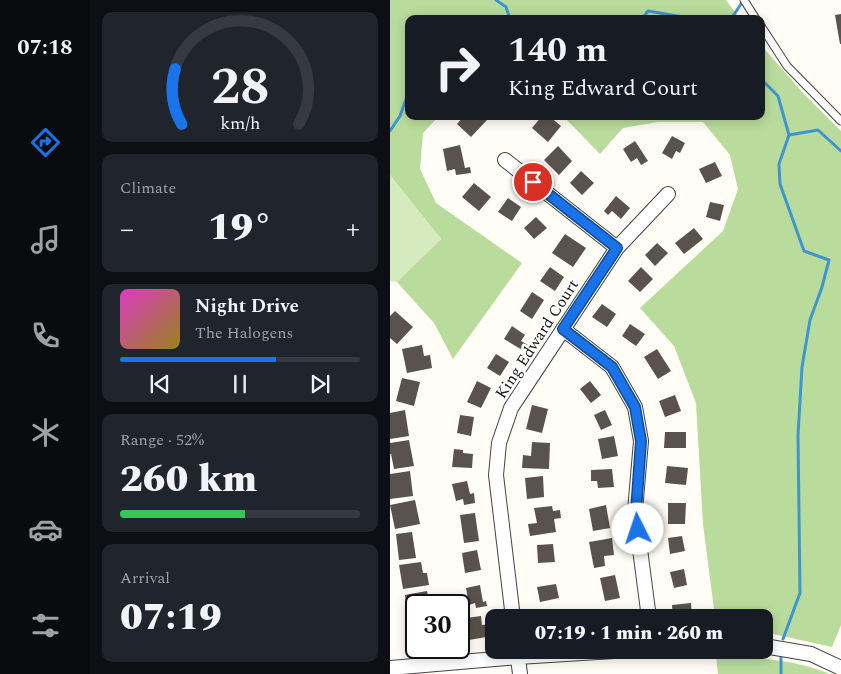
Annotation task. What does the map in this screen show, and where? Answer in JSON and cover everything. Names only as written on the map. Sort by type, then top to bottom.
[{"type":"street","points":[[505,160],[617,248]]},
{"type":"street","name":"King Edward Court","points":[[512,609],[496,475],[500,443],[511,408],[617,248],[668,194]]},
{"type":"street","points":[[563,329],[612,367],[635,407],[641,441],[636,511],[648,609]]},
{"type":"street","points":[[773,648],[811,654],[841,668]]},
{"type":"street","points":[[390,668],[485,658]]},
{"type":"street","points":[[518,659],[520,674]]},
{"type":"lane","points":[[746,3],[754,15]]},
{"type":"lane","points":[[765,32],[787,66],[841,121]]},
{"type":"green space","points":[[390,0],[726,0],[737,15],[405,15],[405,120],[435,120],[423,133],[420,169],[436,203],[522,263],[453,359],[434,323],[397,282],[441,239],[390,175]]},
{"type":"green space","points":[[765,50],[803,93],[841,131],[841,625],[832,647],[773,634],[773,609],[714,609],[703,524],[696,403],[674,346],[640,308],[723,231],[738,189],[730,155],[703,122],[658,122],[623,128],[600,154],[567,120],[765,120]]},
{"type":"green space","points":[[390,175],[441,239],[397,282],[390,281]]},
{"type":"green space","points":[[716,659],[774,660],[802,665],[830,674],[718,674]]},
{"type":"building","points":[[841,14],[841,44],[840,44],[835,15]]},
{"type":"building","points":[[460,120],[487,120],[471,137],[457,124]]},
{"type":"building","points":[[539,120],[554,120],[561,126],[548,142],[532,128]]},
{"type":"building","points":[[672,136],[685,143],[680,153],[676,151],[672,159],[662,153]]},
{"type":"building","points":[[635,141],[648,161],[641,165],[637,158],[631,162],[623,149]]},
{"type":"building","points":[[460,145],[465,168],[470,167],[471,173],[456,175],[455,169],[447,171],[443,149]]},
{"type":"building","points":[[558,146],[572,161],[559,175],[544,160]]},
{"type":"building","points":[[715,162],[722,176],[706,183],[699,169]]},
{"type":"building","points":[[581,171],[594,183],[582,195],[570,183]]},
{"type":"building","points":[[474,183],[491,197],[479,211],[462,197]]},
{"type":"building","points":[[616,196],[630,208],[621,219],[612,211],[608,215],[604,211]]},
{"type":"building","points":[[508,198],[521,207],[512,221],[498,212]]},
{"type":"building","points":[[710,202],[724,205],[720,221],[706,217]]},
{"type":"building","points":[[536,217],[547,228],[534,239],[524,228]]},
{"type":"building","points":[[694,228],[703,239],[684,254],[675,243]]},
{"type":"building","points":[[565,234],[586,248],[573,267],[552,253]]},
{"type":"building","points":[[657,243],[668,253],[655,266],[645,255]]},
{"type":"building","points":[[550,267],[564,277],[555,291],[540,281]]},
{"type":"building","points":[[641,267],[653,279],[640,292],[628,281]]},
{"type":"building","points":[[532,292],[544,300],[532,319],[520,311]]},
{"type":"building","points":[[602,304],[616,314],[607,327],[592,317]]},
{"type":"building","points":[[395,311],[413,327],[397,344],[390,338],[390,316]]},
{"type":"building","points":[[630,324],[645,334],[636,346],[622,336]]},
{"type":"building","points":[[512,326],[525,335],[521,341],[528,345],[524,351],[504,339]]},
{"type":"building","points":[[422,345],[424,356],[430,355],[432,368],[407,373],[402,349]]},
{"type":"building","points":[[657,349],[671,371],[658,379],[644,357]]},
{"type":"building","points":[[496,354],[509,362],[500,376],[487,368]]},
{"type":"building","points":[[402,378],[420,382],[414,406],[396,401]]},
{"type":"building","points":[[477,381],[491,388],[481,408],[467,402]]},
{"type":"building","points":[[590,381],[601,395],[591,403],[580,389]]},
{"type":"building","points":[[675,395],[681,411],[665,417],[659,401]]},
{"type":"building","points":[[532,405],[548,409],[542,433],[526,429]]},
{"type":"building","points":[[405,410],[409,436],[390,439],[390,413]]},
{"type":"building","points":[[605,410],[612,425],[601,430],[594,415]]},
{"type":"building","points":[[460,415],[474,417],[471,436],[457,433]]},
{"type":"building","points":[[665,432],[686,432],[686,448],[664,448]]},
{"type":"building","points":[[614,436],[618,456],[602,459],[598,439]]},
{"type":"building","points":[[409,440],[414,466],[394,469],[390,454],[390,443]]},
{"type":"building","points":[[532,442],[550,443],[549,469],[522,468],[523,455],[531,456]]},
{"type":"building","points":[[454,449],[463,450],[463,453],[473,454],[472,468],[452,467]]},
{"type":"building","points":[[667,466],[688,468],[686,485],[665,483]]},
{"type":"building","points":[[612,469],[614,487],[598,488],[597,481],[591,481],[591,470]]},
{"type":"building","points":[[410,471],[413,496],[390,499],[390,474]]},
{"type":"building","points":[[543,476],[544,497],[527,499],[525,478]]},
{"type":"building","points":[[467,481],[470,494],[474,493],[475,503],[464,505],[463,499],[456,501],[452,484]]},
{"type":"building","points":[[415,500],[420,524],[395,529],[390,505]]},
{"type":"building","points":[[668,503],[686,503],[685,524],[668,524]]},
{"type":"building","points":[[606,505],[610,528],[593,531],[589,509]]},
{"type":"building","points":[[552,506],[553,511],[560,510],[561,518],[554,519],[556,532],[530,536],[528,524],[537,523],[534,508]]},
{"type":"building","points":[[475,513],[479,541],[464,543],[460,515]]},
{"type":"building","points":[[412,532],[416,558],[399,560],[396,534]]},
{"type":"building","points":[[682,536],[685,551],[670,554],[668,538]]},
{"type":"building","points":[[612,538],[614,555],[604,556],[605,566],[594,568],[589,542]]},
{"type":"building","points":[[553,544],[555,562],[538,563],[537,545]]},
{"type":"building","points":[[477,550],[481,570],[465,573],[462,553]]},
{"type":"building","points":[[421,562],[423,573],[427,573],[429,585],[403,589],[399,565]]},
{"type":"building","points":[[684,569],[687,585],[674,588],[670,572]]},
{"type":"building","points":[[615,575],[620,598],[605,601],[600,578]]},
{"type":"building","points":[[556,584],[559,598],[540,602],[537,587]]},
{"type":"building","points":[[480,585],[483,602],[486,601],[487,606],[476,608],[475,603],[470,605],[470,594],[467,594],[466,588]]},
{"type":"building","points":[[427,591],[428,594],[410,594]]},
{"type":"building","points":[[691,603],[691,609],[672,609],[672,605]]},
{"type":"building","points":[[481,616],[482,625],[485,625],[485,637],[470,640],[470,617]]},
{"type":"waterway","points":[[496,0],[506,7],[509,15]]},
{"type":"waterway","points":[[734,15],[743,1]]},
{"type":"waterway","points":[[645,15],[648,11],[672,15]]},
{"type":"waterway","points":[[765,83],[778,96],[789,135],[779,164],[780,184],[804,251],[829,260],[810,320],[802,367],[798,435],[800,593],[783,639]]},
{"type":"waterway","points":[[390,131],[400,116],[405,102]]},
{"type":"waterway","points":[[789,135],[818,130],[841,151]]},
{"type":"waterway","points":[[781,656],[781,674]]},
{"type":"route","points":[[533,182],[617,248],[563,329],[612,367],[635,407],[641,441],[636,511],[638,529]]}]
